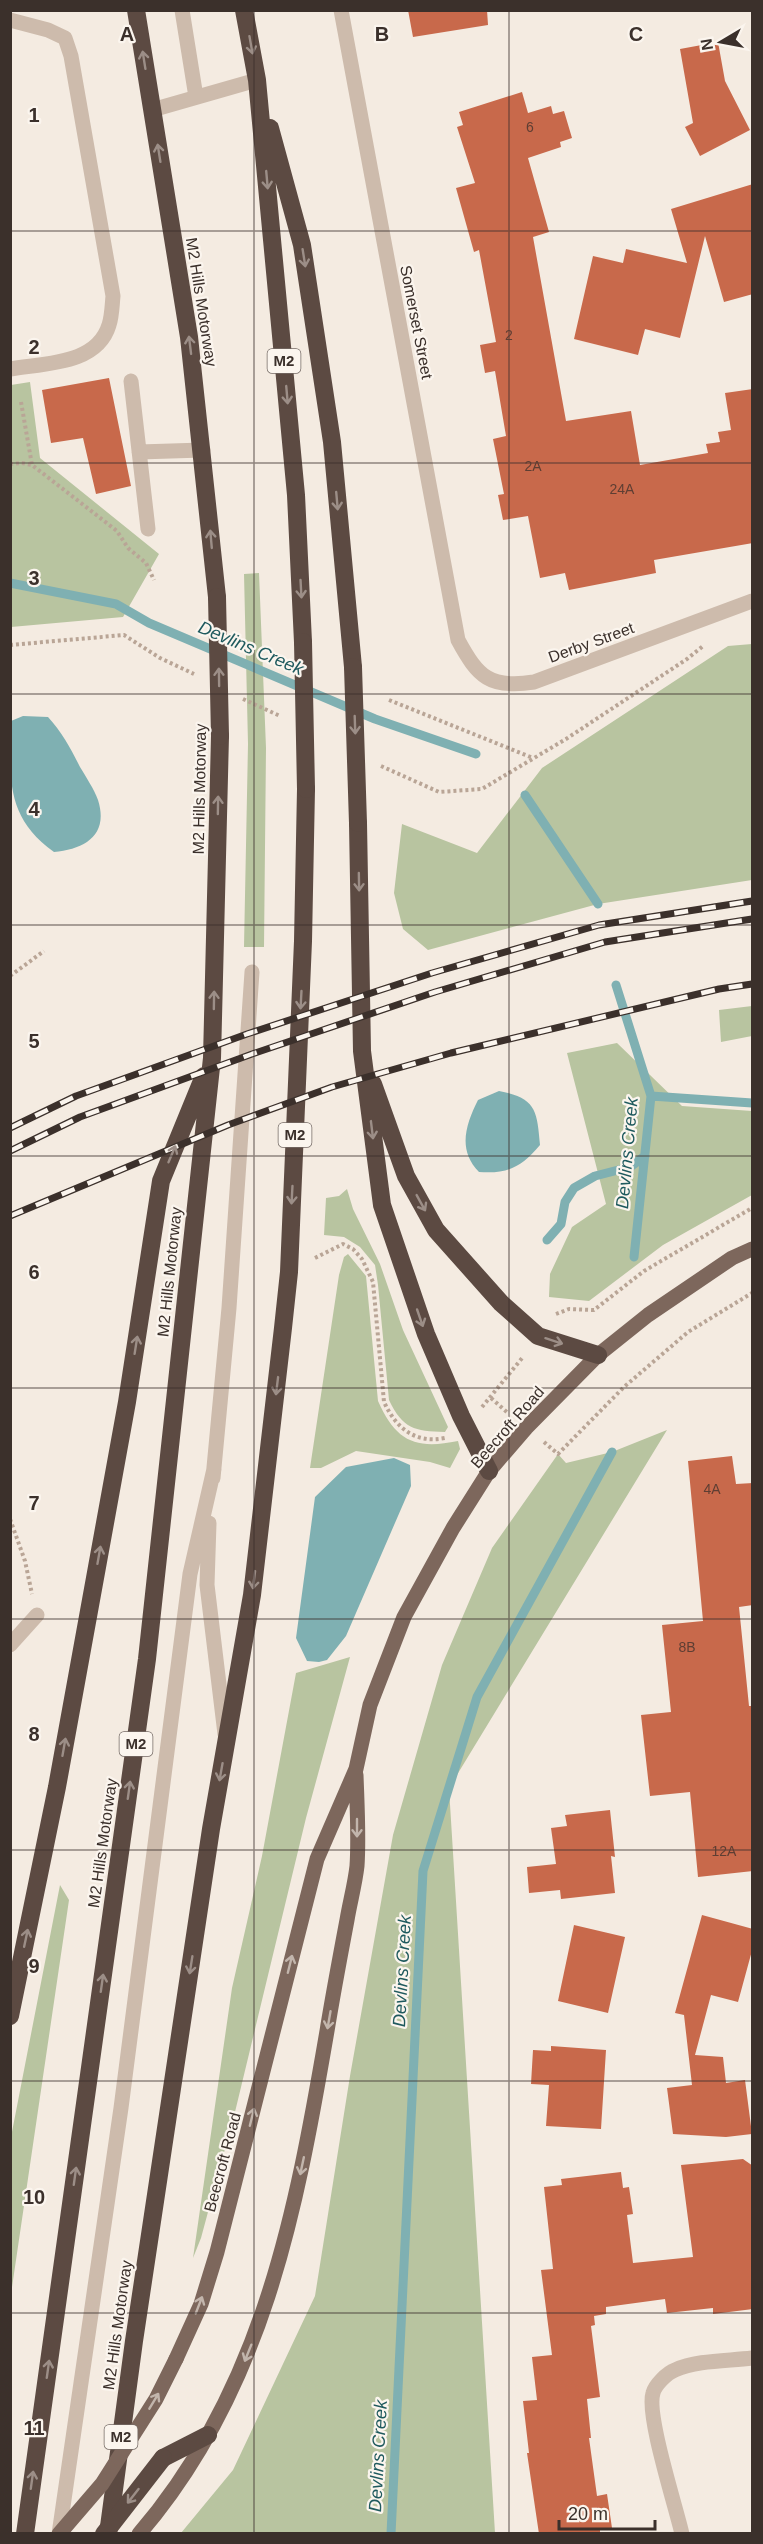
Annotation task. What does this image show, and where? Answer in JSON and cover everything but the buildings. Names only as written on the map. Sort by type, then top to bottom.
[{"type":"highway","name":"M2 Hills Motorway","points":[[25,2534],[147,1659],[212,1058],[220,736],[217,597],[203,450],[189,337],[136,10]]},
{"type":"highway","name":"M2 Hills Motorway","points":[[106,2534],[226,1746],[252,1595],[289,1272],[303,941],[306,789],[303,642],[297,495],[257,80],[244,10]]},
{"type":"highway","points":[[257,80],[302,245],[332,442],[353,667],[362,1051],[382,1205],[426,1334],[461,1416],[489,1471]]},
{"type":"highway","points":[[362,1051],[406,1176],[436,1230],[501,1303],[538,1336],[598,1355]]},
{"type":"highway","name":"M2","points":[[10,2016],[57,1787],[125,1414],[161,1181],[212,1058]]},
{"type":"highway","name":"M2","points":[[106,2534],[163,2458],[208,2435]]},
{"type":"main road","name":"Beecroft Road","points":[[59,2534],[102,2484],[156,2399],[201,2304],[217,2252],[316,1858],[356,1769],[370,1705],[404,1617],[453,1528],[489,1471],[526,1428],[598,1355],[648,1315],[732,1258],[753,1249]]},
{"type":"main road","name":"Beecroft Road","points":[[139,2534],[155,2515],[208,2435],[237,2381],[258,2328],[288,2233],[314,2109],[357,1866],[356,1769]]},
{"type":"street","points":[[182,10],[196,97]]},
{"type":"street","name":"Somerset Street","points":[[341,10],[458,640]]},
{"type":"street","points":[[10,20],[65,38],[71,56],[113,296],[108,327],[94,347],[79,357],[10,369]]},
{"type":"street","points":[[152,110],[257,80]]},
{"type":"street","points":[[131,381],[148,529]]},
{"type":"street","points":[[139,452],[203,450]]},
{"type":"street","name":"Derby Street","points":[[458,640],[470,663],[487,679],[511,686],[534,682],[753,601]]},
{"type":"street","points":[[226,1746],[207,1585],[252,972]]},
{"type":"street","points":[[59,2534],[121,2108],[190,1574],[214,1469]]},
{"type":"street","points":[[10,1645],[37,1615]]},
{"type":"street","points":[[682,2534],[652,2415],[653,2393],[660,2382],[673,2370],[692,2365],[753,2358]]},
{"type":"path","points":[[21,402],[32,465]]},
{"type":"path","points":[[10,464],[32,465],[117,531],[128,548],[146,563],[154,580]]},
{"type":"path","points":[[10,645],[124,635],[160,658],[203,679]]},
{"type":"path","points":[[375,763],[439,792],[482,789],[534,759],[687,659],[712,639]]},
{"type":"path","points":[[235,694],[289,721]]},
{"type":"path","points":[[389,700],[534,759]]},
{"type":"path","points":[[10,976],[44,951]]},
{"type":"path","points":[[550,1316],[569,1309],[594,1310],[644,1271],[753,1208]]},
{"type":"path","points":[[289,1272],[343,1244],[353,1249],[362,1259],[373,1282],[384,1402],[392,1417],[402,1430],[422,1437],[442,1439],[453,1436]]},
{"type":"path","points":[[558,1454],[624,1387],[688,1332],[753,1293]]},
{"type":"path","points":[[491,1398],[524,1356]]},
{"type":"path","points":[[10,1519],[25,1561],[37,1615]]},
{"type":"green space","points":[[30,382],[40,458],[159,554],[123,617],[11,627],[11,385]]},
{"type":"green space","points":[[259,573],[266,748],[264,947],[244,947],[248,744],[244,574]]},
{"type":"green space","points":[[752,644],[752,880],[598,904],[428,950],[403,929],[394,893],[402,824],[477,853],[542,768],[728,646]]},
{"type":"green space","points":[[752,1006],[752,1036],[721,1042],[719,1010]]},
{"type":"green space","points":[[617,1043],[682,1106],[752,1111],[752,1195],[663,1245],[589,1301],[549,1297],[550,1274],[572,1227],[606,1204],[567,1053]]},
{"type":"green space","points":[[347,1189],[353,1209],[380,1264],[403,1330],[448,1427],[445,1432],[425,1431],[405,1423],[389,1400],[375,1265],[360,1247],[344,1237],[324,1235],[326,1198],[339,1196]]},
{"type":"green space","points":[[348,1254],[366,1276],[378,1401],[392,1425],[400,1434],[409,1439],[430,1444],[458,1441],[460,1449],[450,1468],[430,1462],[356,1451],[321,1468],[310,1468],[339,1275],[344,1257]]},
{"type":"green space","points":[[667,1430],[449,1788],[495,2533],[181,2533],[233,2470],[315,2296],[350,2076],[393,1835],[442,1665],[492,1548],[558,1454],[566,1463],[612,1452]]},
{"type":"green space","points":[[350,1657],[306,1818],[235,2112],[201,2238],[193,2258],[232,1988],[262,1856],[296,1673]]},
{"type":"green space","points":[[60,1885],[69,1900],[11,2294],[11,2137]]},
{"type":"water","points":[[23,716],[48,717],[66,741],[98,800],[101,812],[97,831],[92,838],[76,848],[54,852],[26,824],[18,809],[11,777],[11,721]]},
{"type":"water","points":[[499,1091],[521,1097],[532,1108],[538,1123],[540,1145],[527,1159],[514,1168],[499,1172],[479,1172],[468,1155],[467,1128],[478,1100]]},
{"type":"water","points":[[394,1458],[410,1465],[411,1486],[346,1636],[327,1660],[307,1661],[296,1638],[315,1497],[346,1467]]},
{"type":"waterway","name":"Devlins Creek","points":[[10,583],[116,604],[149,623],[375,719],[476,754]]},
{"type":"waterway","name":"Devlins Creek","points":[[525,795],[598,904]]},
{"type":"waterway","name":"Devlins Creek","points":[[616,985],[651,1096],[634,1257]]},
{"type":"waterway","points":[[651,1096],[752,1103]]},
{"type":"waterway","points":[[547,1240],[561,1224],[565,1202],[574,1188],[595,1176],[630,1167],[645,1156]]},
{"type":"waterway","name":"Devlins Creek","points":[[391,2534],[423,1871],[477,1697],[612,1452]]},
{"type":"railway","points":[[10,1128],[76,1096],[247,1034],[432,973],[599,925],[752,901]]},
{"type":"railway","points":[[10,1151],[80,1117],[252,1054],[435,992],[605,942],[752,919]]},
{"type":"railway","points":[[10,1216],[228,1125],[332,1087],[451,1053],[719,989],[752,984]]}]
